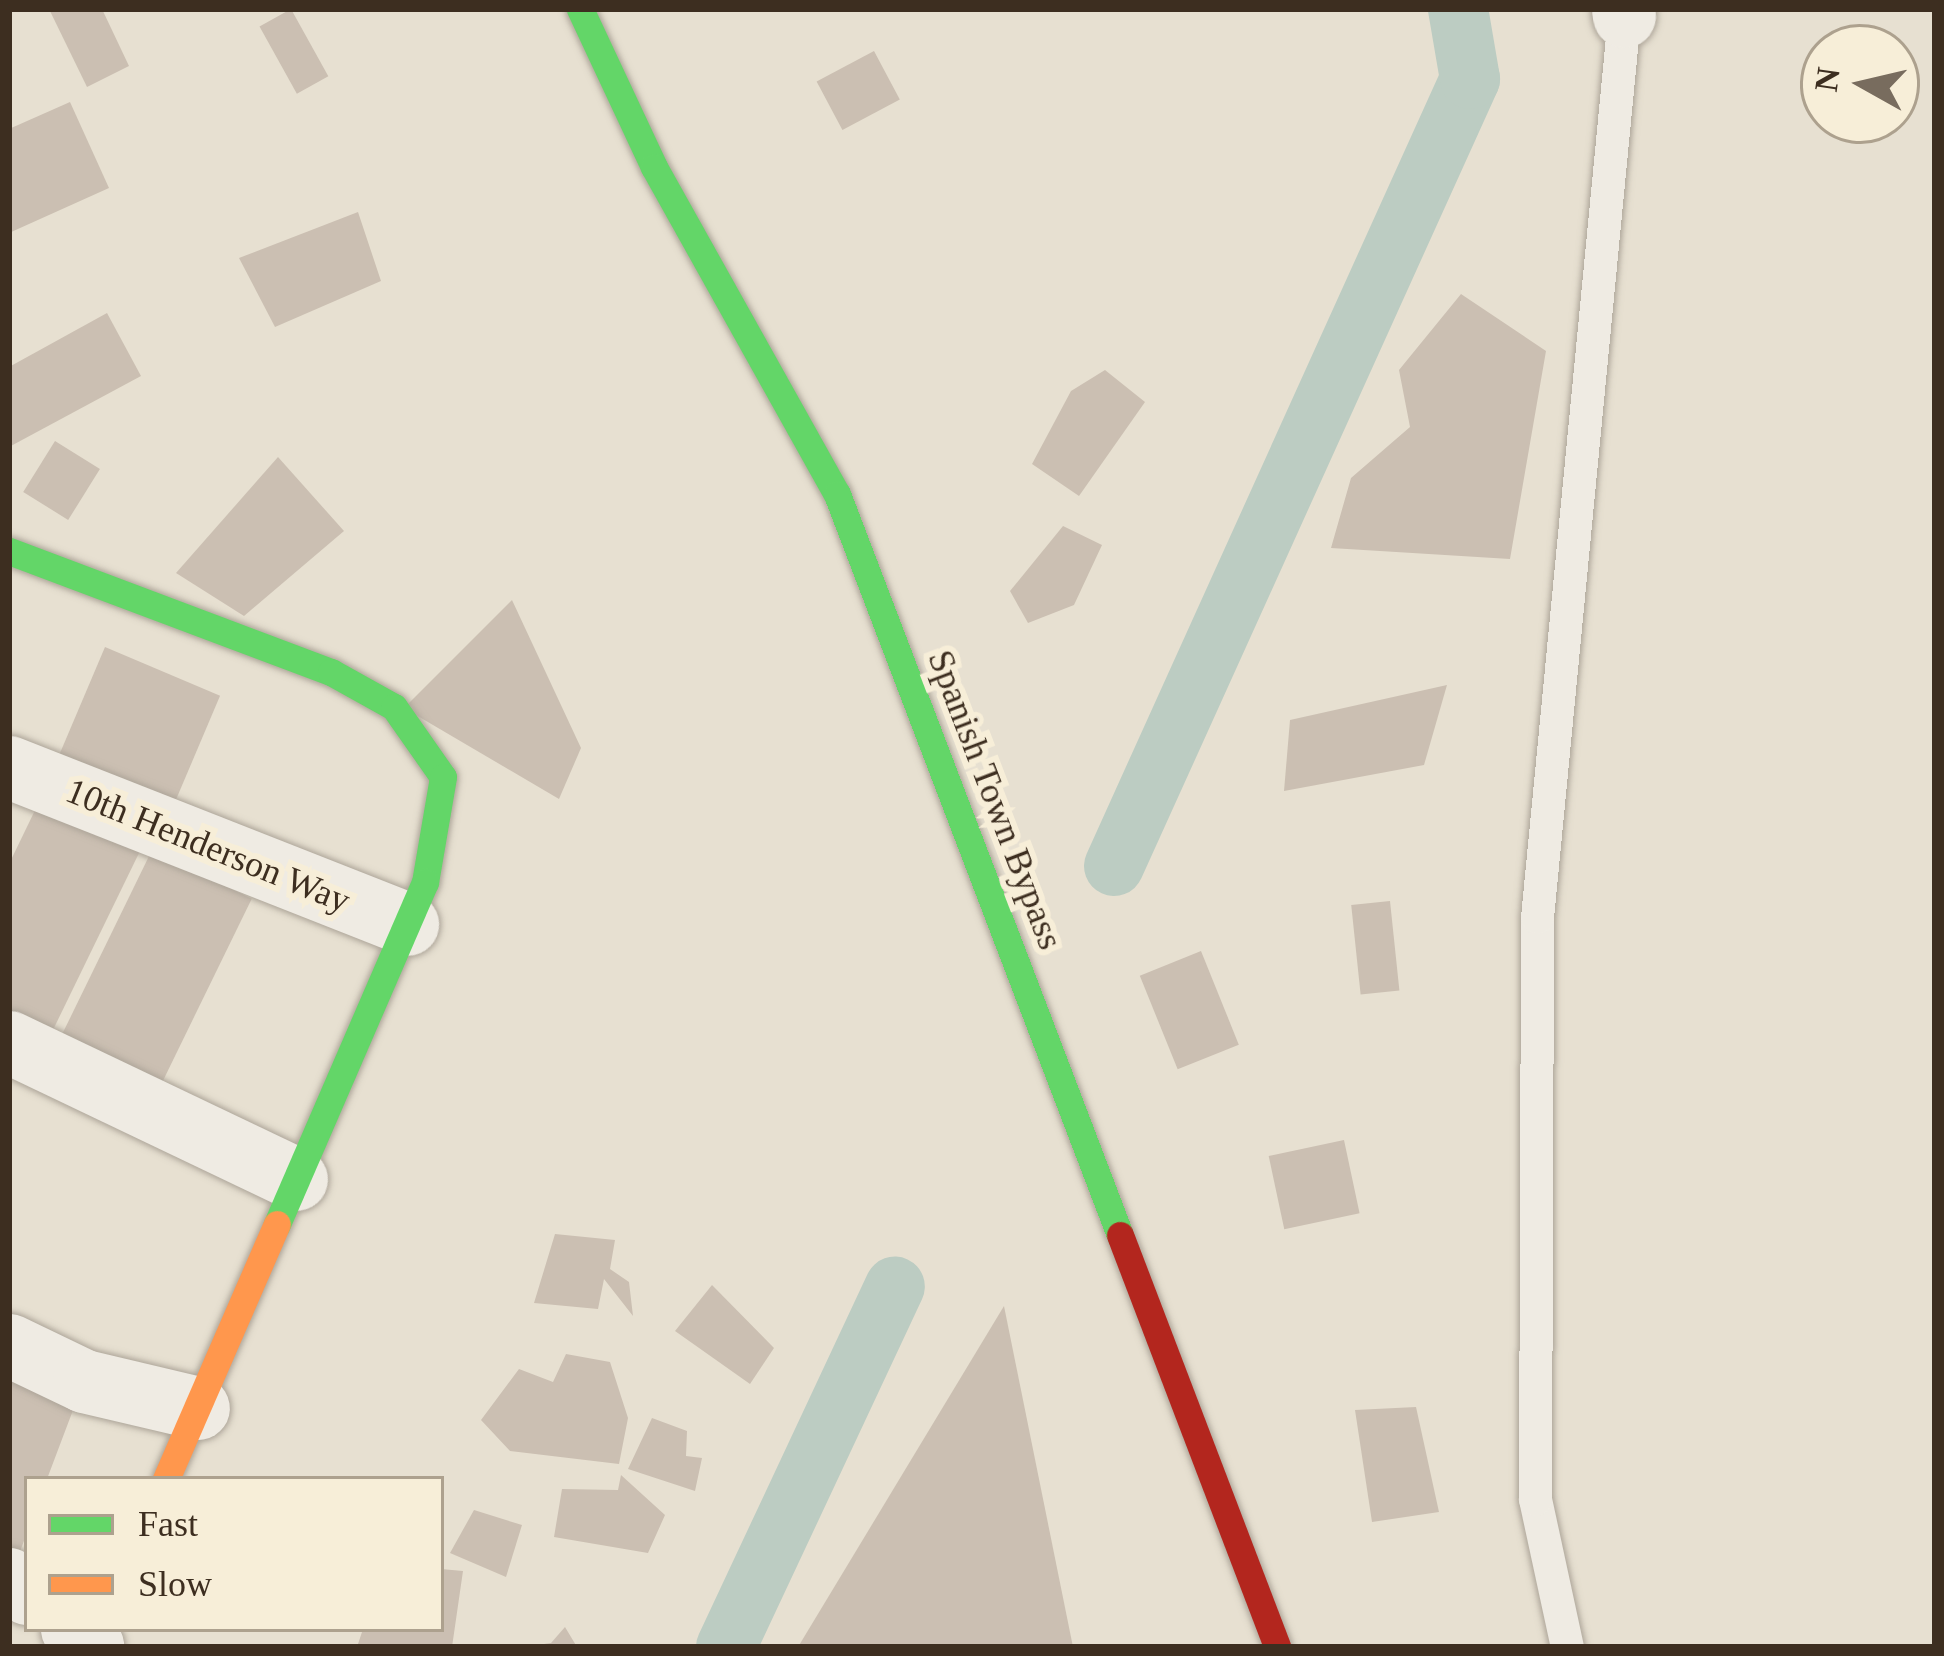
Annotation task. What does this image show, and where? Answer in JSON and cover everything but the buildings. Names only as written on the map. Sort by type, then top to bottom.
[{"type":"main road","name":"Spanish Town Bypass","points":[[580,9],[654,167],[837,494],[1277,1647]]},
{"type":"main road","points":[[9,551],[331,672],[394,707],[443,777],[407,924],[167,1476]]},
{"type":"street","name":"10th Henderson Way","points":[[9,767],[407,924]]},
{"type":"street","points":[[9,1042],[296,1179]]},
{"type":"street","points":[[9,1345],[84,1381],[198,1408]]},
{"type":"lane","points":[[1567,1647],[1535,1499],[1537,917],[1623,12]]},
{"type":"waterway","points":[[1114,866],[1470,79],[1458,9]]},
{"type":"waterway","points":[[726,1647],[895,1287]]},
{"type":"traffic: fast","points":[[580,9],[654,167],[837,494],[1120,1235]]},
{"type":"traffic: fast","points":[[9,551],[331,672],[394,707],[443,777],[425,882],[277,1224]]},
{"type":"traffic: slow","points":[[167,1476],[277,1224]]},
{"type":"traffic: jam","points":[[1120,1235],[1277,1647]]}]
